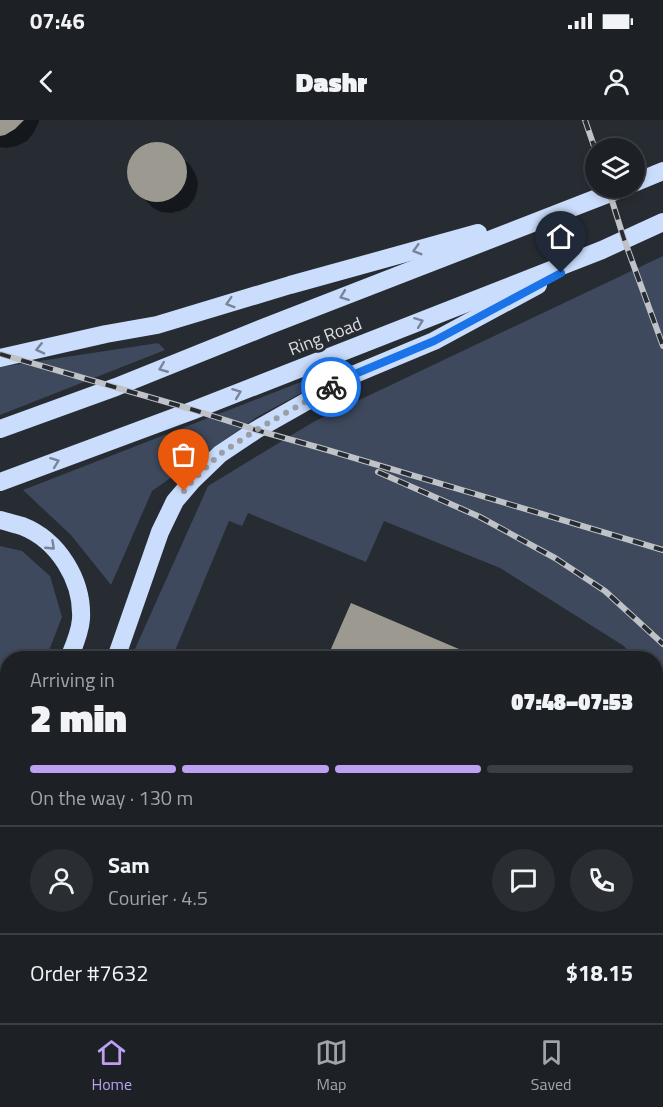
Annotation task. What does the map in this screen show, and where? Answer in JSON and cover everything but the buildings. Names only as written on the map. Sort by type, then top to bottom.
[{"type":"highway","points":[[645,178],[663,171]]},
{"type":"highway","name":"Ring Road","points":[[0,429],[116,387],[596,198]]},
{"type":"highway","points":[[0,358],[157,325],[290,285],[575,206]]},
{"type":"highway","name":"Ring Road","points":[[0,482],[205,405],[602,250],[663,222]]},
{"type":"highway","points":[[118,651],[159,532],[175,501],[220,454],[256,430],[355,374],[434,341],[624,239]]},
{"type":"highway","points":[[0,520],[24,527],[51,544],[62,556],[72,574],[79,597],[81,618],[77,641],[72,651]]},
{"type":"shaded area","points":[[663,256],[663,651],[628,651],[624,646],[500,568],[384,521],[366,562],[248,513],[242,526],[229,521],[175,651],[134,651],[208,486],[315,421]]},
{"type":"shaded area","points":[[158,343],[165,350],[0,415],[0,367]]},
{"type":"shaded area","points":[[324,373],[334,375],[257,417],[152,491],[111,585],[71,535],[23,490]]},
{"type":"shaded area","points":[[0,546],[22,551],[50,576],[62,617],[49,651],[0,651]]},
{"type":"railway","points":[[585,120],[591,138]]},
{"type":"railway","points":[[611,198],[663,346]]},
{"type":"railway","points":[[0,354],[663,550]]},
{"type":"railway","points":[[378,472],[480,517],[555,558],[605,591],[663,644]]},
{"type":"way so far","points":[[184,491],[220,454],[256,430],[331,387]]},
{"type":"route","points":[[331,387],[355,374],[434,341],[561,273]]}]
